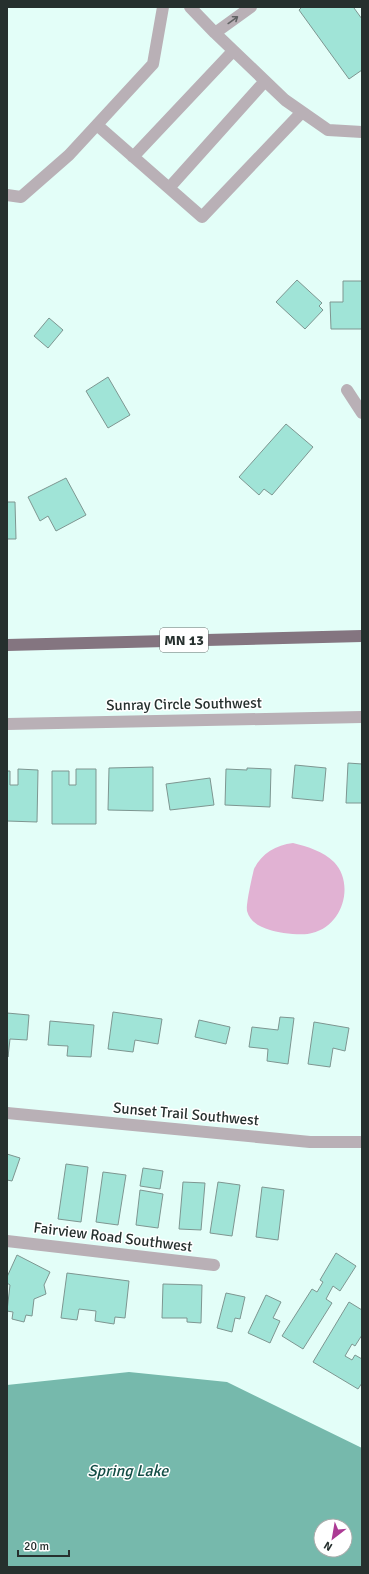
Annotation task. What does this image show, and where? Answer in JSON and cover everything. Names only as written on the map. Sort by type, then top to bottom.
[{"type":"main road","name":"MN 13","points":[[7,645],[362,636]]},
{"type":"street","points":[[7,196],[21,197],[70,155],[153,64],[163,7]]},
{"type":"street","points":[[190,7],[233,51],[285,100],[328,130],[362,132]]},
{"type":"street","points":[[215,33],[251,7]]},
{"type":"street","points":[[133,157],[233,51]]},
{"type":"street","points":[[168,188],[264,81]]},
{"type":"street","points":[[97,125],[202,217],[302,112]]},
{"type":"street","points":[[347,390],[362,413]]},
{"type":"street","name":"Sunray Circle Southwest","points":[[7,724],[362,717]]},
{"type":"street","name":"Sunset Trail Southwest","points":[[7,1113],[310,1142],[362,1142]]},
{"type":"street","name":"Fairview Road Southwest","points":[[7,1241],[214,1264]]},
{"type":"shaded area","points":[[293,843],[315,850],[330,858],[340,871],[344,881],[342,903],[338,913],[323,929],[308,934],[285,933],[266,929],[253,921],[248,915],[247,911],[248,897],[254,869],[257,863],[265,854],[275,848]]},
{"type":"water","name":"Spring Lake","points":[[129,1372],[227,1382],[362,1448],[362,1567],[7,1567],[7,1385]]},
{"type":"building","points":[[302,7],[356,7],[354,8],[362,19],[362,70],[349,79],[299,10]]},
{"type":"building","points":[[297,280],[322,303],[319,306],[323,310],[305,329],[276,302]]},
{"type":"building","points":[[343,281],[362,281],[362,329],[331,329],[330,302],[343,302]]},
{"type":"building","points":[[49,318],[63,330],[48,348],[34,336]]},
{"type":"building","points":[[108,377],[130,415],[108,428],[86,391]]},
{"type":"building","points":[[286,424],[313,447],[272,495],[264,489],[259,495],[239,477]]},
{"type":"building","points":[[66,478],[86,515],[56,531],[48,516],[40,521],[28,497]]},
{"type":"building","points":[[7,502],[15,502],[16,539],[7,539]]},
{"type":"building","points":[[348,763],[362,764],[362,803],[346,803]]},
{"type":"building","points":[[295,765],[326,768],[323,801],[292,798]]},
{"type":"building","points":[[153,767],[153,811],[108,810],[109,768]]},
{"type":"building","points":[[247,768],[271,769],[270,807],[225,805],[226,769],[247,770]]},
{"type":"building","points":[[18,769],[38,770],[37,822],[7,821],[7,771],[10,771],[10,785],[18,785]]},
{"type":"building","points":[[76,769],[96,769],[96,824],[52,824],[52,771],[69,771],[69,785],[76,785]]},
{"type":"building","points":[[210,778],[214,805],[170,810],[166,784]]},
{"type":"building","points":[[113,1012],[162,1019],[158,1044],[135,1040],[133,1052],[108,1049]]},
{"type":"building","points":[[7,1013],[29,1015],[27,1040],[10,1039],[8,1057]]},
{"type":"building","points":[[280,1017],[294,1018],[288,1064],[267,1061],[268,1049],[249,1047],[252,1027],[278,1030]]},
{"type":"building","points":[[199,1020],[230,1027],[226,1044],[195,1037]]},
{"type":"building","points":[[50,1021],[94,1025],[91,1057],[67,1056],[68,1046],[48,1045]]},
{"type":"building","points":[[314,1022],[349,1028],[345,1051],[333,1048],[330,1067],[308,1064]]},
{"type":"building","points":[[7,1154],[20,1158],[12,1181],[7,1180]]},
{"type":"building","points":[[66,1164],[88,1167],[81,1222],[58,1219]]},
{"type":"building","points":[[143,1168],[163,1171],[160,1189],[140,1186]]},
{"type":"building","points":[[103,1172],[126,1175],[118,1225],[96,1222]]},
{"type":"building","points":[[183,1182],[205,1183],[201,1230],[179,1229]]},
{"type":"building","points":[[218,1182],[240,1185],[232,1236],[210,1233]]},
{"type":"building","points":[[262,1187],[284,1190],[278,1240],[256,1237]]},
{"type":"building","points":[[140,1190],[163,1194],[158,1228],[136,1225]]},
{"type":"building","points":[[336,1253],[356,1266],[340,1291],[333,1286],[326,1299],[332,1303],[303,1349],[282,1336],[312,1289],[317,1292],[323,1282],[320,1280]]},
{"type":"building","points":[[17,1255],[50,1272],[44,1285],[46,1294],[34,1299],[32,1316],[26,1315],[24,1322],[12,1319],[13,1312],[7,1311],[10,1285],[7,1283],[7,1277]]},
{"type":"building","points":[[67,1273],[129,1281],[125,1318],[115,1317],[114,1324],[95,1321],[96,1311],[79,1309],[77,1320],[61,1318]]},
{"type":"building","points":[[163,1284],[202,1285],[201,1323],[187,1322],[187,1318],[162,1318]]},
{"type":"building","points":[[226,1293],[245,1297],[240,1319],[235,1318],[232,1332],[217,1328]]},
{"type":"building","points":[[266,1295],[281,1302],[273,1318],[280,1321],[270,1343],[248,1333]]},
{"type":"building","points":[[349,1302],[362,1310],[362,1335],[355,1346],[352,1344],[345,1356],[352,1360],[355,1355],[362,1359],[362,1383],[358,1389],[313,1362]]}]
